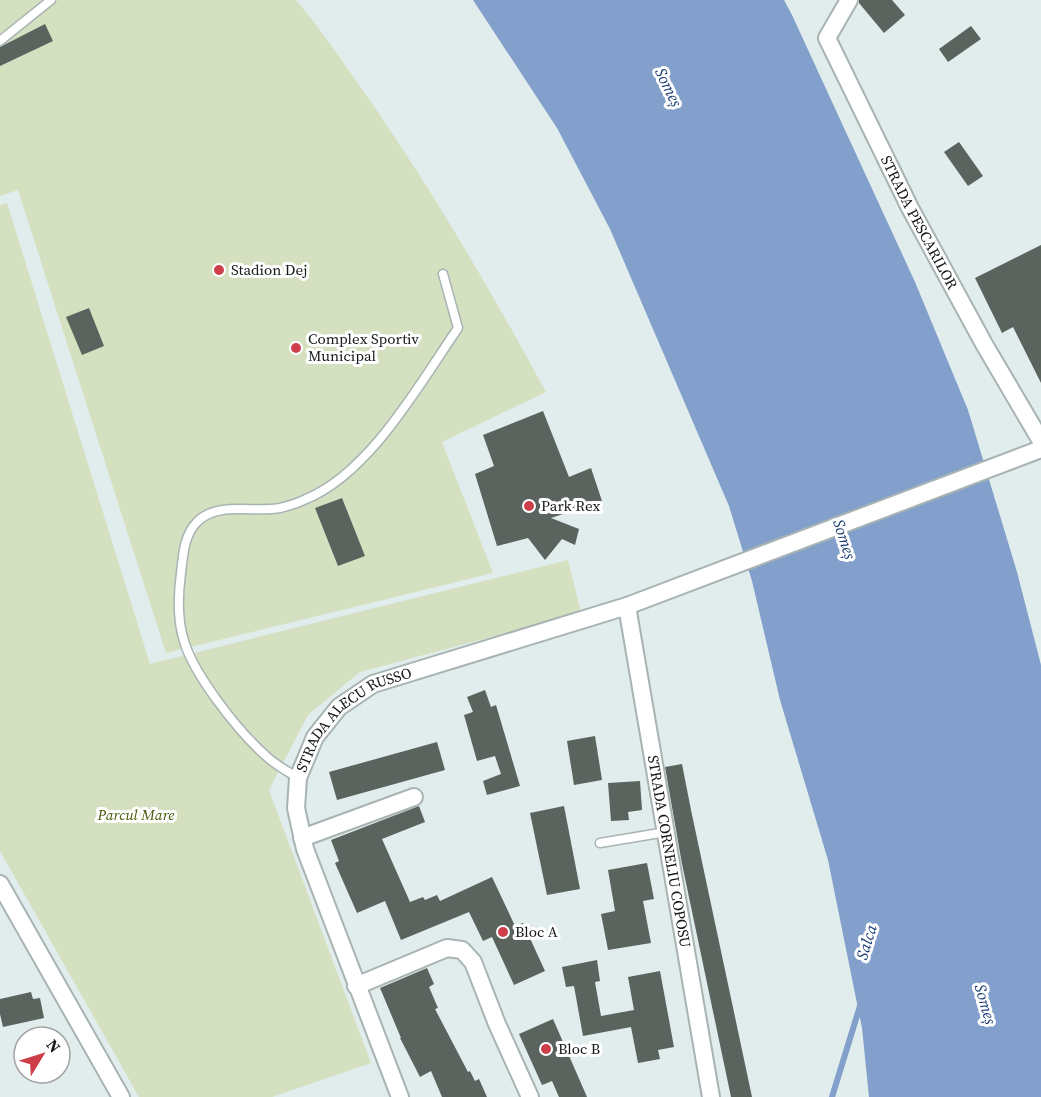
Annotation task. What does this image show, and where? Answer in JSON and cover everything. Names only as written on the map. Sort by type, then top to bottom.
[{"type":"street","name":"STRADA PESCARILOR","points":[[849,0],[827,38],[910,208],[984,344],[1041,441]]},
{"type":"street","name":"STRADA ALECU RUSSO","points":[[400,1097],[356,986],[302,838],[296,808],[298,778],[315,737],[339,707],[373,684],[627,606],[1033,452]]},
{"type":"street","name":"STRADA CORNELIU COPOSU","points":[[627,606],[711,1097]]},
{"type":"street","points":[[302,838],[414,797]]},
{"type":"street","points":[[0,884],[121,1097]]},
{"type":"street","points":[[356,986],[447,948],[462,950],[473,962],[497,1024],[530,1097]]},
{"type":"lane","points":[[0,41],[51,0]]},
{"type":"lane","points":[[298,778],[265,756],[220,706],[199,672],[184,641],[178,610],[183,552],[188,534],[197,521],[209,513],[234,509],[280,508],[307,499],[332,485],[379,442],[458,328],[443,274]]},
{"type":"lane","points":[[600,843],[667,832]]},
{"type":"green space","name":"Complex Sportiv Municipal","points":[[0,0],[296,0],[339,57],[413,165],[481,277],[546,392],[442,442],[493,573],[166,653],[18,190],[0,196]]},
{"type":"green space","name":"Parcul Mare","points":[[7,203],[150,664],[568,560],[581,613],[360,672],[308,715],[269,790],[371,1063],[272,1097],[139,1097],[0,851],[0,205]]},
{"type":"water","name":"Someș","points":[[473,0],[784,0],[792,15],[915,282],[968,410],[1017,572],[1041,665],[1041,1097],[869,1097],[862,1028],[828,860],[780,700],[752,581],[729,506],[610,229],[557,128]]},
{"type":"building","points":[[859,0],[892,0],[905,15],[884,33],[859,3]]},
{"type":"building","points":[[45,24],[53,41],[0,66],[0,47]]},
{"type":"building","points":[[971,26],[981,39],[948,62],[939,49]]},
{"type":"building","points":[[959,142],[983,176],[968,186],[944,152]]},
{"type":"building","points":[[1041,245],[1041,383],[1013,327],[1002,333],[975,278]]},
{"type":"building","points":[[89,308],[104,346],[82,355],[66,317]]},
{"type":"building","points":[[543,411],[569,477],[591,468],[602,501],[551,518],[579,529],[575,545],[562,539],[545,560],[528,538],[497,546],[475,474],[494,466],[483,435]]},
{"type":"building","points":[[342,498],[365,556],[338,566],[315,508]]},
{"type":"building","points":[[485,690],[491,707],[496,705],[520,786],[487,795],[483,781],[501,774],[495,756],[477,761],[464,715],[473,712],[467,697]]},
{"type":"building","points":[[595,736],[602,780],[574,785],[567,741]]},
{"type":"building","points":[[437,742],[445,770],[337,800],[329,772]]},
{"type":"building","points":[[682,764],[752,1097],[731,1097],[682,864],[665,767]]},
{"type":"building","points":[[640,781],[642,810],[628,812],[629,820],[611,821],[608,783]]},
{"type":"building","points":[[419,806],[425,822],[382,839],[410,902],[423,897],[425,900],[437,895],[440,901],[492,877],[515,926],[523,923],[545,971],[514,985],[492,937],[483,941],[469,912],[401,940],[385,901],[357,913],[335,863],[339,861],[331,840]]},
{"type":"building","points":[[564,806],[580,889],[547,895],[530,813]]},
{"type":"building","points":[[647,863],[654,899],[643,901],[651,943],[608,950],[601,914],[615,911],[608,870]]},
{"type":"building","points":[[597,960],[600,981],[595,982],[601,1016],[634,1010],[628,977],[660,971],[674,1047],[658,1050],[660,1059],[638,1063],[631,1027],[583,1036],[574,986],[566,987],[562,967]]},
{"type":"building","points":[[427,968],[434,984],[429,987],[438,1008],[435,1009],[468,1072],[470,1071],[475,1081],[479,1079],[487,1097],[442,1097],[431,1071],[420,1077],[400,1038],[380,988]]},
{"type":"building","points":[[31,992],[33,999],[40,998],[44,1018],[3,1027],[0,999]]},
{"type":"building","name":"Bloc B","points":[[553,1019],[587,1097],[559,1097],[552,1081],[542,1085],[519,1034]]},
{"type":"waterway","name":"Salca","points":[[832,1097],[860,1006]]},
{"type":"place","name":"Stadion Dej","points":[[219,270]]},
{"type":"place","name":"Complex Sportiv Municipal","points":[[296,348]]},
{"type":"place","name":"Park Rex","points":[[529,506]]},
{"type":"place","name":"Bloc A","points":[[503,932]]},
{"type":"place","name":"Bloc B","points":[[546,1049]]}]
